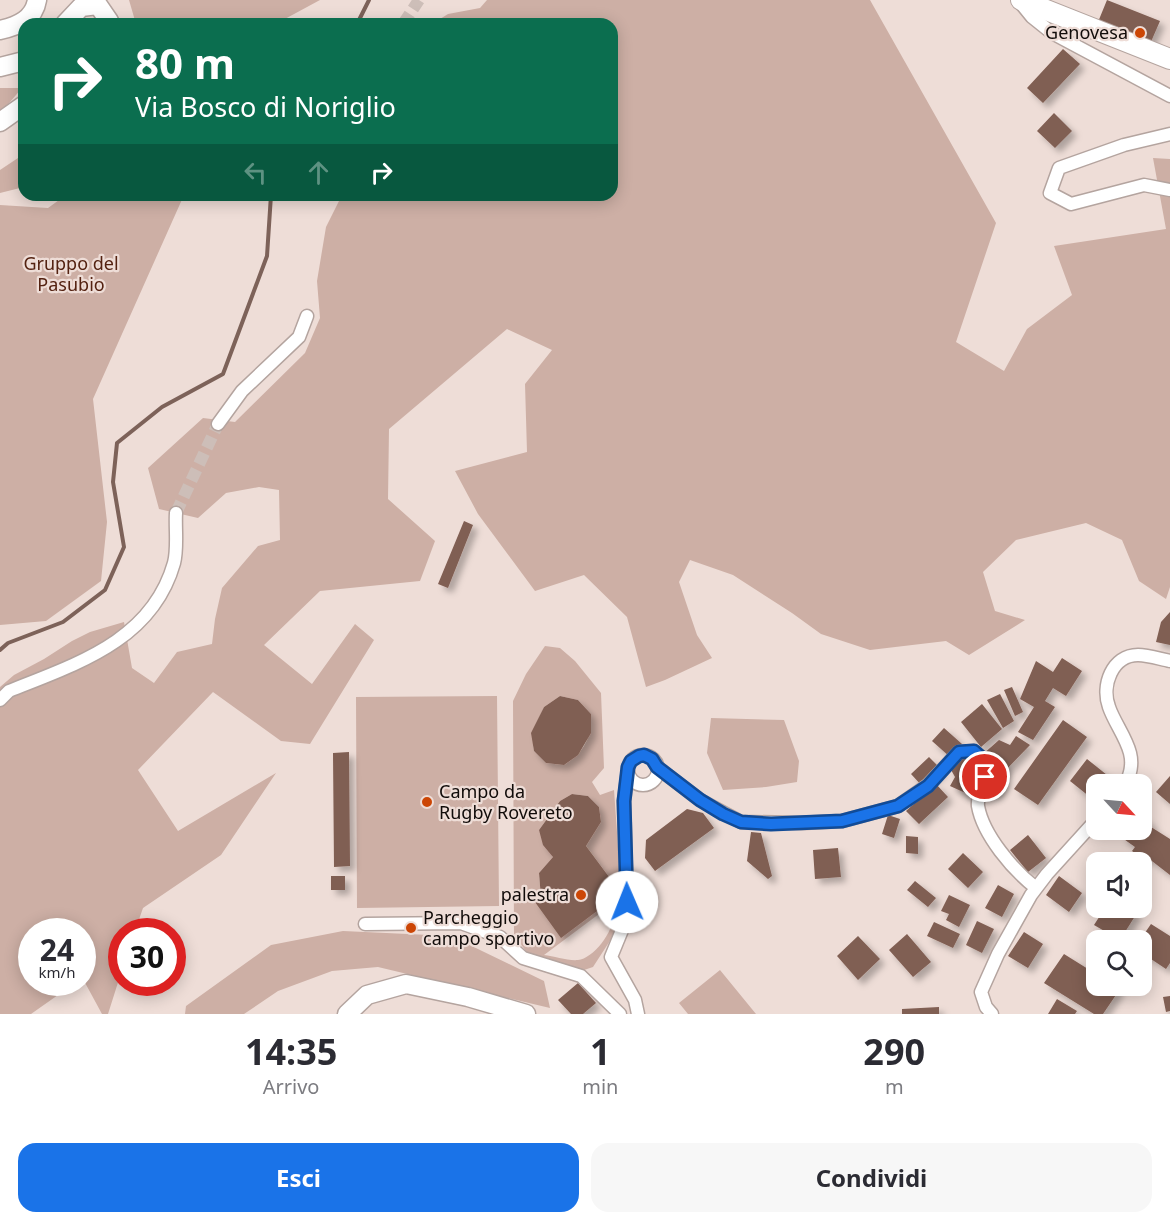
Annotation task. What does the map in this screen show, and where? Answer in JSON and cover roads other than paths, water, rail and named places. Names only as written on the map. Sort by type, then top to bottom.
[{"type":"main road","points":[[30,18],[36,9],[37,0]]},
{"type":"main road","points":[[1020,0],[1170,59]]},
{"type":"main road","points":[[71,18],[81,7],[98,5],[107,18]]},
{"type":"main road","points":[[0,30],[18,23]]},
{"type":"main road","points":[[0,67],[18,62]]},
{"type":"main road","points":[[0,122],[18,109]]},
{"type":"main road","points":[[347,1014],[367,995],[406,984],[468,997],[526,1014]]},
{"type":"street","points":[[1020,0],[1032,17],[1052,33],[1170,96]]},
{"type":"street","points":[[1170,134],[1124,145],[1059,168],[1050,193],[1071,204],[1144,185],[1170,190]]},
{"type":"street","points":[[218,424],[242,391],[299,337],[307,316]]},
{"type":"street","points":[[0,700],[9,691],[95,656],[136,627],[161,593],[174,562],[176,513]]},
{"type":"street","points":[[1131,774],[1130,753],[1108,705],[1106,682],[1112,670],[1124,659],[1137,654],[1170,661]]},
{"type":"street","points":[[638,1014],[635,1000],[611,957],[627,918],[624,801],[631,761],[639,756],[644,755],[652,759],[657,767],[700,800],[741,822],[801,824],[842,821],[898,806],[928,786],[959,752],[974,751],[984,760],[985,777],[978,804],[983,820],[1004,857],[1023,878],[1036,888]]},
{"type":"street","points":[[628,771],[631,780],[645,785],[656,777],[657,767]]},
{"type":"street","points":[[992,1014],[986,1007],[981,992],[998,954],[1036,888],[1086,831]]},
{"type":"street","points":[[365,924],[461,923],[500,937],[523,958],[581,976],[620,1014]]},
{"type":"waterway","points":[[360,18],[369,0]]},
{"type":"waterway","points":[[0,650],[8,643],[63,622],[105,590],[124,547],[113,482],[117,443],[162,407],[223,374],[267,256],[271,201]]},
{"type":"tunnel","points":[[407,18],[419,0]]},
{"type":"tunnel","points":[[176,513],[218,424]]},
{"type":"place","name":"Genovesa","points":[[1140,33]]},
{"type":"place","name":"Campo da Rugby Rovereto","points":[[427,802]]},
{"type":"place","name":"palestra","points":[[581,895]]},
{"type":"place","name":"Parcheggio campo sportivo","points":[[411,928]]},
{"type":"park label","name":"Gruppo del Pasubio","points":[[71,274]]}]
